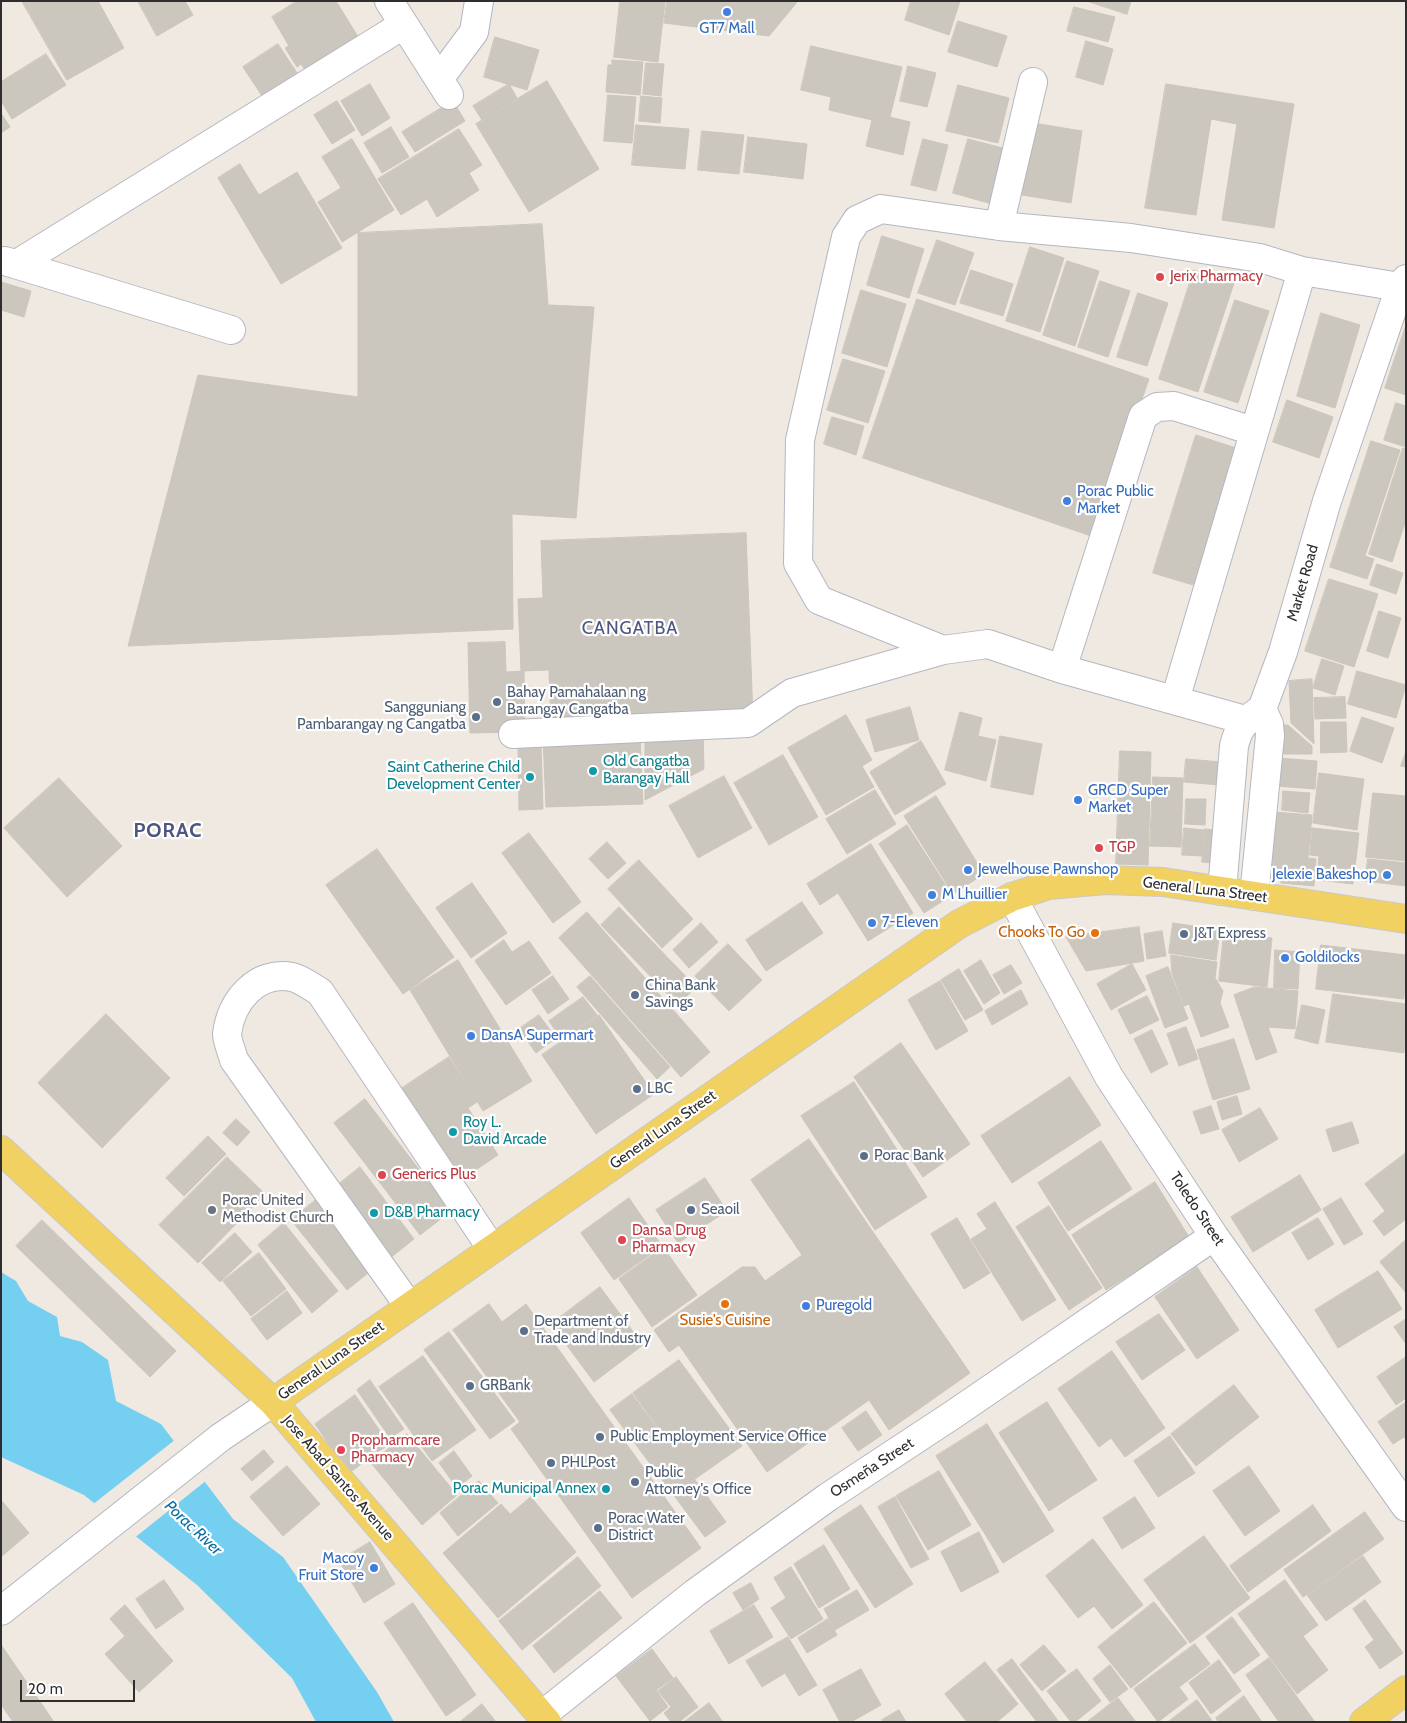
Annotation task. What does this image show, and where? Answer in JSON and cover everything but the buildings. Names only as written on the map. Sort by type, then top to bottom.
[{"type":"main road","name":"General Luna Street","points":[[273,1402],[959,924],[1012,897],[1049,885],[1105,880],[1163,882],[1406,919]]},
{"type":"main road","name":"Jose Abad Santos Avenue","points":[[1,1150],[273,1402],[544,1719]]},
{"type":"main road","points":[[1364,1722],[1406,1690]]},
{"type":"street","points":[[389,1],[444,87],[474,32],[478,1]]},
{"type":"street","points":[[9,262],[403,25]]},
{"type":"street","points":[[999,226],[1034,82]]},
{"type":"street","points":[[943,650],[819,600],[798,563],[800,440],[846,237],[857,220],[881,208],[999,226],[1131,238],[1260,258],[1302,271],[1403,283]]},
{"type":"street","points":[[9,262],[231,330]]},
{"type":"street","points":[[1175,700],[1253,431],[1302,271]]},
{"type":"street","name":"Market Road","points":[[1222,891],[1234,746],[1238,732],[1254,714],[1283,652],[1327,502],[1403,283]]},
{"type":"street","points":[[1062,669],[1143,416],[1157,407],[1174,406],[1253,431]]},
{"type":"street","points":[[513,734],[748,723],[792,693],[943,650],[988,644],[1062,669],[1175,700],[1254,714],[1269,724],[1270,736],[1254,896]]},
{"type":"street","name":"Toledo Street","points":[[1012,897],[1109,1077],[1214,1236],[1406,1507]]},
{"type":"street","points":[[409,1306],[234,1060],[227,1035],[233,1013],[244,992],[266,977],[292,977],[320,992],[492,1249]]},
{"type":"street","name":"Osmeña Street","points":[[544,1719],[694,1593],[828,1496],[954,1414],[1214,1236]]},
{"type":"street","name":"General Luna Street","points":[[1,1611],[221,1438],[273,1402]]},
{"type":"water","name":"Porac River","points":[[1,1272],[16,1281],[28,1301],[57,1317],[60,1336],[82,1342],[108,1360],[116,1401],[161,1424],[233,1519],[283,1557],[377,1692],[394,1722],[316,1722],[292,1678],[197,1585],[84,1495],[1,1457]]},
{"type":"pier","points":[[176,1439],[207,1480],[133,1539],[92,1505]]},
{"type":"place","name":"GT7 Mall","points":[[727,12]]},
{"type":"place","name":"Jerix Pharmacy","points":[[1160,277]]},
{"type":"place","name":"Porac Public Market","points":[[1067,501]]},
{"type":"place","name":"Bahay Pamahalaan ng Barangay Cangatba","points":[[497,702]]},
{"type":"place","name":"Sangguniang Pambarangay ng Cangatba","points":[[476,717]]},
{"type":"place","name":"Old Cangatba Barangay Hall","points":[[593,771]]},
{"type":"place","name":"Saint Catherine Child Development Center","points":[[530,777]]},
{"type":"place","name":"GRCD Super Market","points":[[1078,800]]},
{"type":"place","name":"TGP","points":[[1099,848]]},
{"type":"place","name":"Jewelhouse Pawnshop","points":[[968,870]]},
{"type":"place","name":"Jelexie Bakeshop","points":[[1387,875]]},
{"type":"place","name":"M Lhuillier","points":[[932,895]]},
{"type":"place","name":"7-Eleven","points":[[872,923]]},
{"type":"place","name":"Chooks To Go","points":[[1095,933]]},
{"type":"place","name":"J&T Express","points":[[1184,934]]},
{"type":"place","name":"Goldilocks","points":[[1285,958]]},
{"type":"place","name":"China Bank Savings","points":[[635,995]]},
{"type":"place","name":"DansA Supermart","points":[[471,1036]]},
{"type":"place","name":"LBC","points":[[637,1089]]},
{"type":"place","name":"Roy L. David Arcade","points":[[453,1132]]},
{"type":"place","name":"Porac Bank","points":[[864,1156]]},
{"type":"place","name":"Generics Plus","points":[[382,1175]]},
{"type":"place","name":"Porac United Methodist Church","points":[[212,1210]]},
{"type":"place","name":"Seaoil","points":[[691,1210]]},
{"type":"place","name":"D&B Pharmacy","points":[[374,1213]]},
{"type":"place","name":"Dansa Drug Pharmacy","points":[[622,1240]]},
{"type":"place","name":"Susie's Cuisine","points":[[725,1304]]},
{"type":"place","name":"Puregold","points":[[806,1306]]},
{"type":"place","name":"Department of Trade and Industry","points":[[524,1331]]},
{"type":"place","name":"GRBank","points":[[470,1386]]},
{"type":"place","name":"Public Employment Service Office","points":[[600,1437]]},
{"type":"place","name":"Propharmcare Pharmacy","points":[[341,1450]]},
{"type":"place","name":"PHLPost","points":[[551,1463]]},
{"type":"place","name":"Public Attorney's Office","points":[[635,1482]]},
{"type":"place","name":"Porac Municipal Annex","points":[[606,1489]]},
{"type":"place","name":"Porac Water District","points":[[598,1528]]},
{"type":"place","name":"Macoy Fruit Store","points":[[374,1568]]},
{"type":"district","name":"CANGATBA","points":[[630,629]]},
{"type":"district","name":"PORAC","points":[[168,831]]}]
